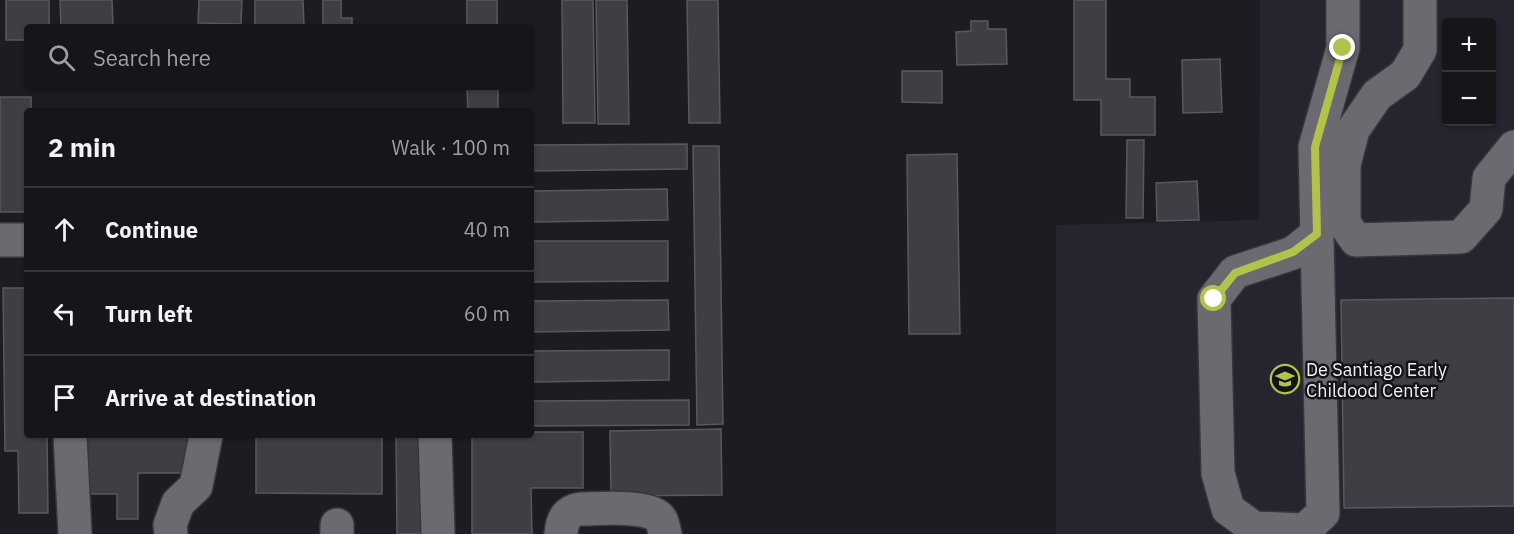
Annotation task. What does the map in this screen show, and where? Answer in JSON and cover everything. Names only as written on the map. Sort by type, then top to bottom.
[{"type":"street","points":[[1317,234],[1293,252],[1235,273],[1214,299],[1218,473],[1228,509],[1254,528],[1305,530],[1323,513],[1317,234],[1315,147],[1343,48],[1343,0]]},
{"type":"street","points":[[1420,0],[1420,50],[1405,75],[1377,95],[1353,130],[1344,165],[1344,223],[1356,240],[1461,237],[1486,209],[1489,178],[1514,147]]},
{"type":"street","points":[[0,240],[24,240]]},
{"type":"street","points":[[70,438],[75,534]]},
{"type":"street","points":[[171,534],[170,525],[178,503],[196,486],[205,438]]},
{"type":"street","points":[[435,438],[438,534]]},
{"type":"street","points":[[561,534],[562,521],[574,510],[632,509],[652,512],[661,519],[664,534]]},
{"type":"shaded area","name":"De Santiago Early Childood Center","points":[[1260,0],[1514,0],[1514,534],[1056,534],[1056,225],[1259,220]]},
{"type":"building","points":[[6,0],[49,0],[49,24],[24,24],[24,40],[6,40]]},
{"type":"building","points":[[60,0],[112,0],[113,24],[61,24]]},
{"type":"building","points":[[199,0],[242,0],[241,24],[198,23]]},
{"type":"building","points":[[255,0],[303,0],[304,24],[255,24]]},
{"type":"building","points":[[323,0],[341,0],[341,18],[352,18],[352,24],[323,24]]},
{"type":"building","points":[[467,0],[497,0],[497,24],[467,24]]},
{"type":"building","points":[[562,0],[593,0],[595,123],[563,123]]},
{"type":"building","points":[[596,0],[627,0],[629,124],[598,124]]},
{"type":"building","points":[[687,0],[718,0],[720,123],[689,123]]},
{"type":"building","points":[[1074,0],[1106,0],[1106,79],[1130,79],[1130,97],[1155,97],[1155,135],[1101,135],[1101,100],[1074,100]]},
{"type":"building","points":[[971,21],[988,21],[988,29],[1006,29],[1007,64],[957,65],[956,32],[971,31]]},
{"type":"building","points":[[1220,59],[1222,112],[1183,113],[1182,60]]},
{"type":"building","points":[[902,71],[942,71],[942,103],[902,102]]},
{"type":"building","points":[[467,90],[498,90],[498,108],[468,108]]},
{"type":"building","points":[[0,97],[31,97],[31,108],[24,108],[24,212],[0,212]]},
{"type":"building","points":[[1127,140],[1144,140],[1143,218],[1126,218]]},
{"type":"building","points":[[687,144],[687,169],[534,171],[534,145]]},
{"type":"building","points":[[693,146],[719,146],[723,424],[697,425]]},
{"type":"building","points":[[957,154],[960,334],[909,334],[907,155]]},
{"type":"building","points":[[1197,181],[1199,220],[1157,221],[1156,183]]},
{"type":"building","points":[[667,189],[668,220],[534,222],[534,191]]},
{"type":"building","points":[[534,241],[668,241],[668,281],[534,282]]},
{"type":"building","points":[[3,288],[24,288],[24,438],[47,438],[48,513],[19,513],[18,451],[5,451]]},
{"type":"building","points":[[1514,298],[1514,506],[1344,508],[1341,300]]},
{"type":"building","points":[[668,300],[669,330],[534,332],[534,301]]},
{"type":"building","points":[[669,350],[669,380],[534,382],[534,351]]},
{"type":"building","points":[[689,400],[689,425],[534,426],[534,401]]},
{"type":"building","points":[[721,429],[722,495],[611,496],[610,431]]},
{"type":"building","points":[[534,432],[583,432],[583,488],[531,488],[532,534],[472,534],[472,438],[534,438]]},
{"type":"building","points":[[86,438],[188,438],[188,473],[138,473],[138,519],[117,519],[117,494],[78,494]]},
{"type":"building","points":[[256,438],[382,438],[382,494],[256,493]]},
{"type":"building","points":[[396,438],[422,438],[423,534],[397,534]]},
{"type":"place","name":"De Santiago Early Childood Center","points":[[1285,379]]},
{"type":"route","points":[[1214,299],[1235,273],[1293,252],[1317,234],[1315,147],[1343,48]]}]
